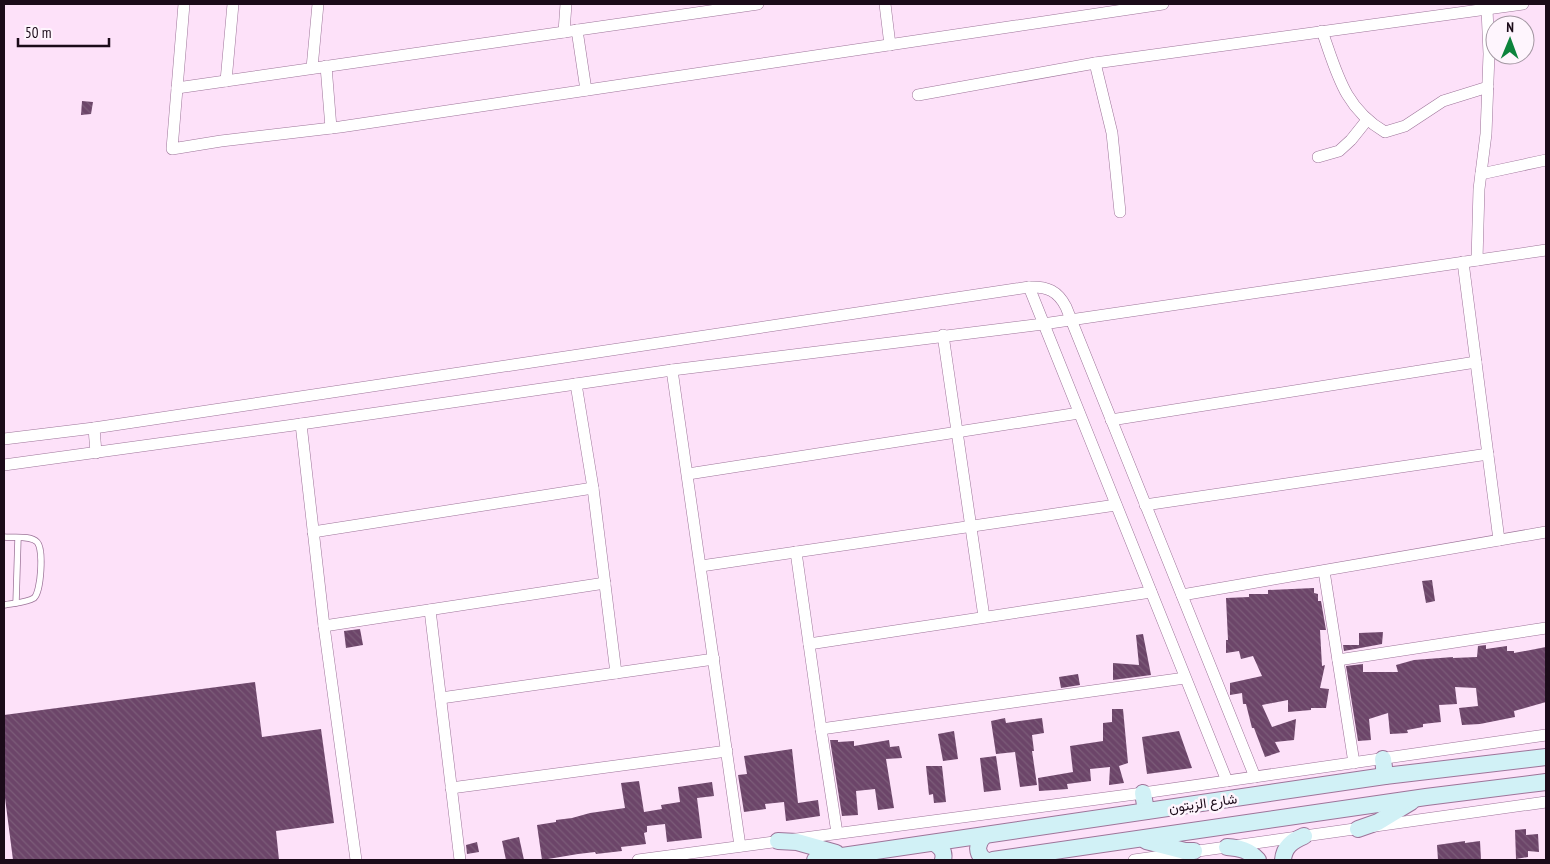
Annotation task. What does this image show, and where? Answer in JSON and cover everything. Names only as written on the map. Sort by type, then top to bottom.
[{"type":"main road","name":"شارع الزيتون","points":[[861,854],[1385,776],[1546,757]]},
{"type":"main road","points":[[1383,759],[1385,776]]},
{"type":"main road","name":"شارع الزيتون","points":[[992,860],[1426,797],[1546,782]]},
{"type":"main road","points":[[1143,793],[1146,811]]},
{"type":"main road","points":[[1358,829],[1378,822],[1405,805],[1426,797]]},
{"type":"main road","points":[[984,836],[980,840],[978,852],[985,860]]},
{"type":"main road","points":[[1283,860],[1287,847],[1304,836]]},
{"type":"main road","points":[[1126,840],[1155,843],[1185,852],[1194,852]]},
{"type":"main road","points":[[778,841],[797,842],[836,853],[861,854]]},
{"type":"main road","points":[[934,843],[943,850],[943,860]]},
{"type":"main road","points":[[1227,847],[1244,850],[1251,853],[1258,860]]},
{"type":"main road","points":[[815,860],[861,854]]},
{"type":"street","points":[[184,4],[172,149],[330,128],[1163,4]]},
{"type":"street","points":[[226,81],[233,4]]},
{"type":"street","points":[[312,68],[318,4]]},
{"type":"street","points":[[564,32],[566,4]]},
{"type":"street","points":[[178,88],[758,4]]},
{"type":"street","points":[[885,4],[890,45]]},
{"type":"street","points":[[918,95],[1095,63],[1522,4]]},
{"type":"street","points":[[1477,260],[1479,189],[1486,134],[1488,87],[1487,9]]},
{"type":"street","points":[[577,30],[586,90]]},
{"type":"street","points":[[1322,31],[1342,85],[1354,106],[1367,120],[1385,132],[1405,126],[1443,101],[1488,87]]},
{"type":"street","points":[[1095,63],[1112,133],[1120,212]]},
{"type":"street","points":[[326,66],[330,128]]},
{"type":"street","points":[[1318,157],[1339,151],[1351,140],[1367,120]]},
{"type":"street","points":[[1481,174],[1546,160]]},
{"type":"street","points":[[4,465],[672,370],[942,335],[1043,324],[1546,250]]},
{"type":"street","points":[[1463,262],[1499,540]]},
{"type":"street","points":[[1029,287],[1227,781]]},
{"type":"street","points":[[4,439],[94,428],[1029,287],[1051,289],[1062,298],[1255,777]]},
{"type":"street","points":[[942,335],[984,617]]},
{"type":"street","points":[[1111,420],[1476,362]]},
{"type":"street","points":[[672,370],[740,846]]},
{"type":"street","points":[[576,384],[593,488],[616,673]]},
{"type":"street","points":[[688,474],[1079,413]]},
{"type":"street","points":[[301,424],[324,626],[356,860]]},
{"type":"street","points":[[94,428],[96,453]]},
{"type":"street","points":[[1145,505],[1488,454]]},
{"type":"street","points":[[313,532],[593,488]]},
{"type":"street","points":[[701,566],[1116,505]]},
{"type":"street","points":[[1182,595],[1546,532]]},
{"type":"street","points":[[796,552],[837,833]]},
{"type":"street","points":[[1324,571],[1354,763]]},
{"type":"street","points":[[324,626],[605,584]]},
{"type":"street","points":[[809,644],[1151,592]]},
{"type":"street","points":[[430,610],[460,860]]},
{"type":"street","points":[[1338,660],[1546,628]]},
{"type":"street","points":[[441,698],[714,659]]},
{"type":"street","points":[[821,729],[1186,678]]},
{"type":"street","points":[[638,860],[1143,793],[1546,736]]},
{"type":"street","points":[[451,788],[727,751]]},
{"type":"street","points":[[1134,860],[1546,802]]},
{"type":"lane","points":[[4,537],[36,541],[41,551],[38,592],[31,600],[4,605]]},
{"type":"lane","points":[[16,603],[18,538]]},
{"type":"building","points":[[82,101],[93,102],[91,114],[81,115]]},
{"type":"building","points":[[1432,580],[1435,601],[1426,603],[1422,581]]},
{"type":"building","points":[[1314,588],[1314,593],[1318,594],[1318,601],[1321,601],[1326,630],[1320,630],[1322,666],[1325,665],[1320,688],[1329,689],[1326,708],[1311,708],[1311,710],[1288,712],[1288,700],[1262,705],[1272,727],[1296,719],[1294,740],[1275,742],[1280,752],[1265,757],[1254,728],[1252,728],[1246,704],[1243,704],[1242,693],[1230,695],[1230,683],[1262,676],[1253,656],[1241,659],[1239,651],[1226,653],[1226,640],[1228,640],[1226,598],[1249,597],[1249,594],[1268,594],[1268,590]]},
{"type":"building","points":[[360,629],[363,645],[346,648],[344,631]]},
{"type":"building","points":[[1383,632],[1382,644],[1344,651],[1343,645],[1359,645],[1359,633]]},
{"type":"building","points":[[1143,634],[1151,675],[1113,680],[1113,663],[1139,665],[1136,635]]},
{"type":"building","points":[[1486,645],[1486,649],[1507,646],[1507,651],[1514,651],[1514,653],[1546,647],[1546,702],[1514,711],[1515,717],[1480,724],[1462,725],[1459,708],[1478,706],[1476,688],[1455,687],[1457,704],[1439,705],[1441,722],[1423,724],[1423,727],[1407,730],[1408,733],[1390,734],[1388,713],[1369,719],[1371,740],[1358,741],[1346,666],[1363,664],[1363,672],[1398,672],[1396,665],[1414,660],[1477,657],[1478,646]]},
{"type":"building","points":[[1078,674],[1080,685],[1061,688],[1059,677]]},
{"type":"building","points":[[255,682],[262,737],[321,729],[334,823],[276,831],[279,860],[13,860],[4,790],[4,715]]},
{"type":"building","points":[[1112,709],[1123,709],[1128,763],[1119,766],[1124,783],[1109,785],[1110,767],[1090,769],[1091,781],[1067,784],[1068,789],[1039,791],[1038,778],[1073,772],[1070,746],[1103,741],[1103,723],[1112,722]]},
{"type":"building","points":[[1005,718],[1006,723],[1042,718],[1044,733],[1032,735],[1034,751],[1032,751],[1037,785],[1020,787],[1015,752],[996,754],[991,721]]},
{"type":"building","points":[[954,731],[958,759],[943,761],[938,734]]},
{"type":"building","points":[[1179,731],[1192,768],[1147,774],[1142,737]]},
{"type":"building","points":[[830,740],[838,740],[838,742],[854,741],[854,746],[889,740],[890,747],[899,746],[902,758],[886,759],[894,808],[878,810],[875,789],[856,791],[858,815],[842,816]]},
{"type":"building","points":[[792,749],[798,803],[818,800],[820,816],[786,821],[784,802],[765,804],[766,809],[744,812],[738,775],[747,774],[744,756]]},
{"type":"building","points":[[996,756],[1001,790],[984,792],[980,758]]},
{"type":"building","points":[[926,766],[942,766],[946,802],[934,803],[933,794],[929,795]]},
{"type":"building","points":[[639,781],[644,812],[662,809],[661,805],[680,802],[678,787],[712,782],[714,796],[697,798],[702,838],[667,842],[665,824],[647,826],[647,832],[644,833],[646,844],[621,847],[622,851],[596,854],[595,852],[542,860],[537,825],[590,813],[625,808],[621,783]]},
{"type":"building","points":[[1526,829],[1526,835],[1538,834],[1539,852],[1528,851],[1528,857],[1516,859],[1515,830]]},
{"type":"building","points":[[519,837],[524,860],[506,860],[502,841]]},
{"type":"building","points":[[1465,841],[1465,843],[1480,841],[1481,860],[1438,860],[1437,845]]},
{"type":"building","points":[[477,842],[479,852],[467,854],[466,845]]}]
